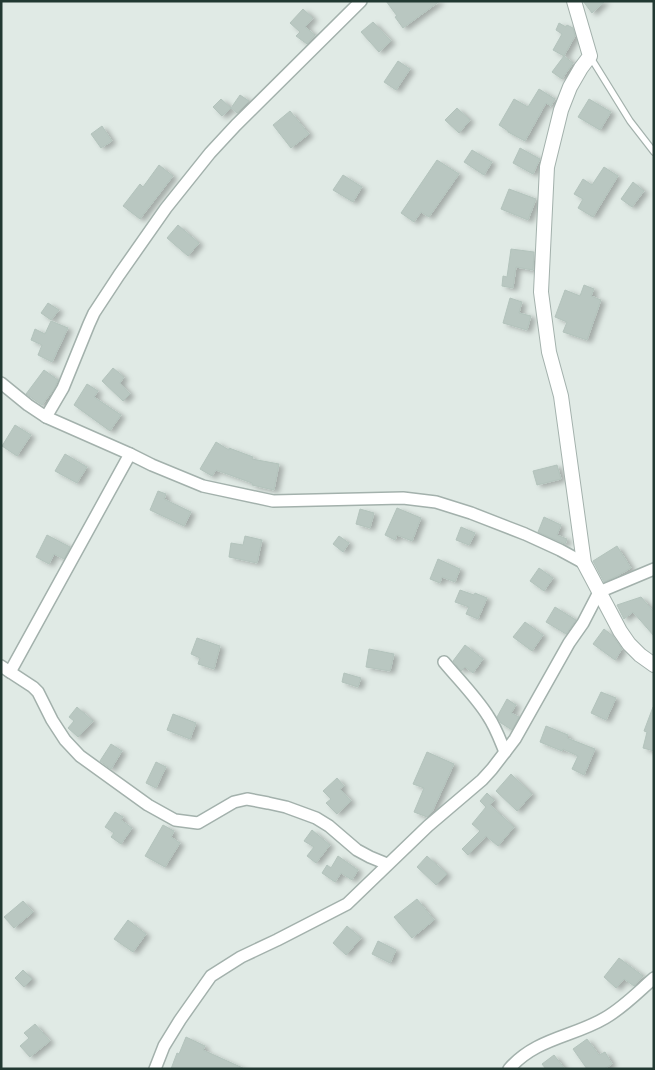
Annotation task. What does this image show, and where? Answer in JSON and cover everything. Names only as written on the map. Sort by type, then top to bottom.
[{"type":"street","points":[[46,417],[63,388],[94,313],[166,208],[195,171],[230,132],[361,1]]},
{"type":"street","points":[[574,1],[590,56],[570,86],[561,110],[547,167],[541,292],[548,352],[561,396],[584,563],[620,631],[629,644],[654,665]]},
{"type":"street","points":[[1,384],[46,417],[203,486],[273,501],[403,498],[436,502],[525,534],[584,563]]},
{"type":"street","points":[[130,454],[6,669],[38,692],[52,720],[65,740],[80,756],[148,805],[175,820],[198,823],[234,802],[247,799],[268,803],[286,807],[316,818],[329,826],[357,850],[387,864]]},
{"type":"street","points":[[154,1069],[164,1046],[211,976],[241,956],[347,904],[428,826],[482,780],[515,739],[569,643],[583,624],[599,592],[654,569]]},
{"type":"street","points":[[444,662],[488,716],[505,752]]},
{"type":"street","points":[[510,1069],[515,1062],[547,1042],[605,1018],[623,1006],[654,978]]},
{"type":"lane","points":[[590,56],[630,122],[654,152]]},
{"type":"building","points":[[386,1],[440,1],[403,28]]},
{"type":"building","points":[[583,1],[605,1],[592,13]]},
{"type":"building","points":[[303,9],[313,18],[305,27],[315,35],[307,44],[296,36],[300,32],[290,23]]},
{"type":"building","points":[[373,22],[391,41],[379,52],[361,32]]},
{"type":"building","points":[[559,23],[573,28],[575,36],[564,56],[553,50],[562,34],[556,30]]},
{"type":"building","points":[[564,56],[573,63],[562,79],[552,72]]},
{"type":"building","points":[[398,61],[410,69],[396,90],[384,82]]},
{"type":"building","points":[[539,89],[555,99],[551,106],[546,103],[525,141],[499,125],[514,99],[528,107]]},
{"type":"building","points":[[240,95],[249,101],[237,113],[231,108]]},
{"type":"building","points":[[221,99],[231,108],[222,116],[213,107]]},
{"type":"building","points":[[589,99],[611,112],[600,130],[578,117]]},
{"type":"building","points":[[457,108],[470,120],[459,133],[445,120]]},
{"type":"building","points":[[290,111],[309,134],[291,148],[273,125]]},
{"type":"building","points":[[102,126],[112,141],[101,148],[91,134]]},
{"type":"building","points":[[520,148],[540,159],[533,174],[513,163]]},
{"type":"building","points":[[472,150],[492,162],[484,175],[464,162]]},
{"type":"building","points":[[437,160],[459,174],[429,217],[421,212],[414,222],[401,213]]},
{"type":"building","points":[[159,165],[173,176],[140,219],[123,206],[140,184],[143,187]]},
{"type":"building","points":[[604,167],[618,176],[593,217],[578,208],[583,199],[574,194],[583,179],[592,185]]},
{"type":"building","points":[[343,175],[362,187],[353,202],[333,190]]},
{"type":"building","points":[[633,182],[644,191],[632,207],[621,199]]},
{"type":"building","points":[[509,189],[536,199],[528,220],[501,209]]},
{"type":"building","points":[[178,225],[199,243],[188,256],[167,238]]},
{"type":"building","points":[[511,249],[534,252],[533,270],[516,267],[513,288],[502,286],[503,276],[507,277]]},
{"type":"building","points":[[584,285],[594,289],[591,296],[601,300],[587,340],[563,332],[567,322],[555,317],[565,290],[580,296]]},
{"type":"building","points":[[510,298],[522,302],[519,313],[531,316],[527,330],[503,323]]},
{"type":"building","points":[[48,303],[59,310],[51,320],[41,313]]},
{"type":"building","points":[[51,321],[68,328],[52,362],[38,355],[42,345],[31,340],[35,329],[45,334]]},
{"type":"building","points":[[113,368],[124,377],[120,383],[130,394],[123,401],[102,381]]},
{"type":"building","points":[[44,370],[58,380],[42,405],[26,394]]},
{"type":"building","points":[[87,384],[98,391],[94,397],[121,415],[110,431],[74,405]]},
{"type":"building","points":[[15,425],[31,435],[17,456],[2,446]]},
{"type":"building","points":[[216,442],[229,450],[229,448],[253,457],[252,459],[279,464],[274,490],[252,485],[252,483],[216,470],[212,476],[200,469]]},
{"type":"building","points":[[65,454],[87,467],[77,483],[55,471]]},
{"type":"building","points":[[557,465],[561,479],[537,485],[533,471]]},
{"type":"building","points":[[158,491],[166,494],[164,499],[191,512],[184,526],[150,510]]},
{"type":"building","points":[[397,508],[421,518],[412,541],[397,535],[395,540],[385,535]]},
{"type":"building","points":[[360,509],[374,513],[370,528],[356,524]]},
{"type":"building","points":[[544,517],[561,525],[557,535],[567,539],[565,544],[538,532]]},
{"type":"building","points":[[461,527],[475,533],[469,545],[456,540]]},
{"type":"building","points":[[47,535],[70,547],[64,559],[54,554],[49,564],[36,557]]},
{"type":"building","points":[[245,536],[262,540],[257,563],[229,557],[231,543],[243,545]]},
{"type":"building","points":[[339,536],[349,543],[343,552],[333,544]]},
{"type":"building","points":[[617,546],[631,568],[604,582],[593,561]]},
{"type":"building","points":[[438,559],[460,569],[455,582],[442,577],[440,583],[430,579]]},
{"type":"building","points":[[539,568],[553,578],[544,591],[530,581]]},
{"type":"building","points":[[460,590],[487,598],[478,619],[466,614],[469,607],[455,602]]},
{"type":"building","points":[[641,597],[654,612],[654,636],[633,612],[624,619],[617,605]]},
{"type":"building","points":[[555,607],[576,620],[566,634],[546,622]]},
{"type":"building","points":[[525,622],[543,635],[532,651],[513,637]]},
{"type":"building","points":[[604,629],[613,636],[622,649],[615,660],[593,644]]},
{"type":"building","points":[[197,638],[220,646],[214,669],[198,664],[200,658],[191,654]]},
{"type":"building","points":[[465,645],[483,659],[473,673],[465,667],[461,671],[453,661]]},
{"type":"building","points":[[369,649],[394,654],[390,671],[366,667]]},
{"type":"building","points":[[344,673],[361,678],[358,687],[342,682]]},
{"type":"building","points":[[601,692],[616,698],[606,720],[591,713]]},
{"type":"building","points":[[507,699],[516,705],[511,713],[519,717],[512,730],[501,723],[497,717]]},
{"type":"building","points":[[77,707],[93,721],[78,737],[68,728],[74,721],[69,717]]},
{"type":"building","points":[[653,707],[654,751],[643,748],[647,732],[644,731]]},
{"type":"building","points":[[173,714],[196,723],[190,739],[167,730]]},
{"type":"building","points":[[546,726],[568,735],[567,738],[595,749],[584,775],[572,769],[578,756],[540,742]]},
{"type":"building","points":[[111,744],[122,751],[111,769],[100,761]]},
{"type":"building","points":[[427,752],[454,764],[432,812],[427,817],[414,812],[424,788],[413,784]]},
{"type":"building","points":[[156,762],[166,767],[156,788],[146,783]]},
{"type":"building","points":[[511,774],[532,794],[517,811],[496,791]]},
{"type":"building","points":[[337,778],[344,786],[340,789],[351,801],[337,814],[326,803],[331,799],[323,791]]},
{"type":"building","points":[[487,793],[494,800],[490,805],[514,827],[498,846],[486,836],[468,855],[462,849],[480,831],[472,824],[486,807],[480,801]]},
{"type":"building","points":[[115,812],[123,817],[121,820],[132,828],[121,844],[111,837],[114,833],[105,827]]},
{"type":"building","points":[[163,825],[174,831],[171,837],[180,843],[165,867],[145,856]]},
{"type":"building","points":[[312,830],[330,845],[316,863],[307,856],[314,847],[304,841]]},
{"type":"building","points":[[338,856],[358,870],[352,880],[341,873],[335,882],[322,873],[327,865],[331,868]]},
{"type":"building","points":[[427,856],[447,874],[436,885],[417,867]]},
{"type":"building","points":[[417,899],[434,920],[412,938],[394,917]]},
{"type":"building","points":[[23,901],[33,912],[14,928],[4,917]]},
{"type":"building","points":[[128,920],[146,934],[133,952],[114,939]]},
{"type":"building","points":[[347,926],[361,938],[346,955],[333,943]]},
{"type":"building","points":[[378,941],[396,950],[390,963],[372,954]]},
{"type":"building","points":[[619,958],[643,976],[634,986],[624,979],[616,988],[604,977]]},
{"type":"building","points":[[23,970],[32,979],[24,987],[15,978]]},
{"type":"building","points":[[35,1024],[50,1041],[30,1057],[20,1046],[29,1038],[24,1033]]},
{"type":"building","points":[[186,1037],[205,1046],[203,1050],[245,1069],[171,1069]]},
{"type":"building","points":[[587,1039],[599,1055],[605,1052],[612,1064],[604,1069],[587,1069],[573,1049]]},
{"type":"building","points":[[554,1055],[565,1069],[546,1069],[542,1064]]}]
